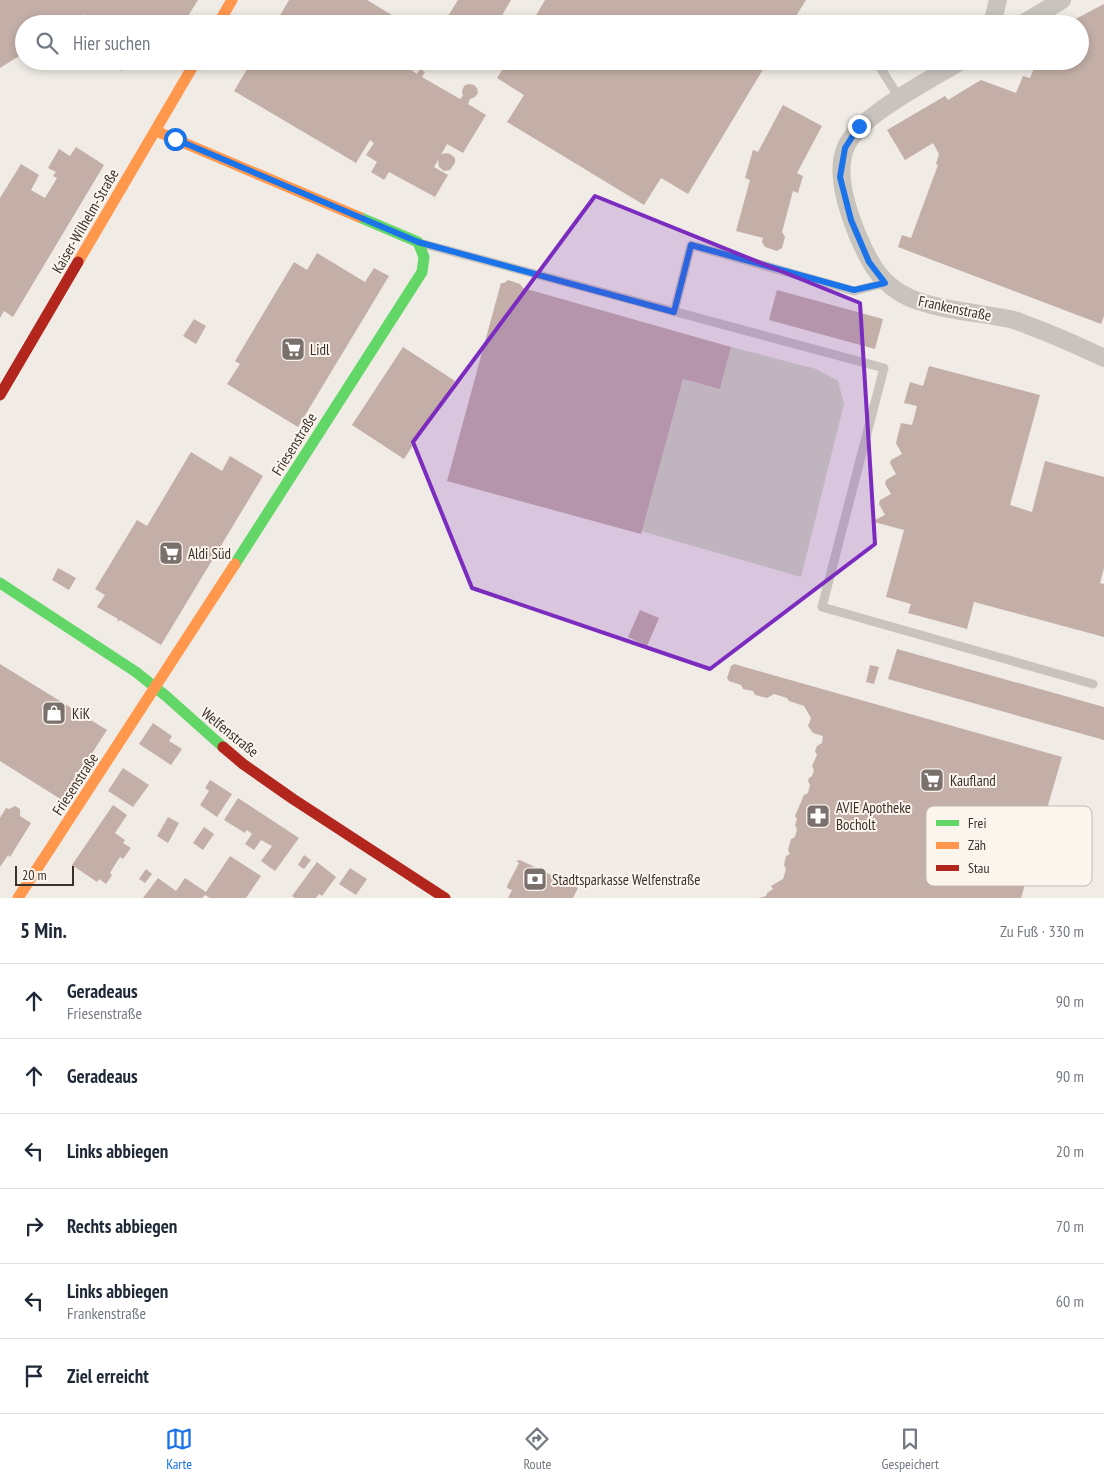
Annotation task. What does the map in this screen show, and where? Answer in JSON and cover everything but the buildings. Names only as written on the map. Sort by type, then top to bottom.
[{"type":"street","points":[[223,15],[232,0]]},
{"type":"street","points":[[994,15],[998,0]]},
{"type":"street","points":[[1034,15],[1045,6],[1062,0]]},
{"type":"street","name":"Kaiser-Wilhelm-Straße","points":[[0,395],[191,70]]},
{"type":"street","name":"Frankenstraße","points":[[946,70],[878,111],[859,126],[845,148],[840,177],[851,220],[869,262],[885,283],[910,298],[938,306],[1012,319],[1065,339],[1104,358]]},
{"type":"street","points":[[156,131],[418,242]]},
{"type":"street","name":"Friesenstraße","points":[[18,898],[156,688],[422,272],[425,263],[425,252],[418,242]]},
{"type":"street","name":"Welfenstraße","points":[[0,583],[116,659],[156,688],[195,724],[242,762],[289,796],[446,898]]},
{"type":"lane","points":[[882,70],[900,98]]},
{"type":"lane","points":[[418,242],[884,368],[822,607],[1093,684]]},
{"type":"lane","points":[[674,312],[691,245],[854,290],[885,283]]},
{"type":"highlighted area","points":[[595,196],[860,303],[875,544],[710,669],[472,588],[413,442]]},
{"type":"green space","points":[[731,347],[816,369],[838,381],[844,404],[801,577],[641,531],[683,379],[720,389]]},
{"type":"traffic: fast","points":[[235,564],[422,272],[424,257],[418,242],[359,217]]},
{"type":"traffic: fast","points":[[0,583],[136,672],[223,747]]},
{"type":"traffic: slow","points":[[223,15],[232,0]]},
{"type":"traffic: slow","points":[[78,262],[191,70]]},
{"type":"traffic: slow","points":[[156,131],[359,217]]},
{"type":"traffic: slow","points":[[18,898],[235,564]]},
{"type":"traffic: jam","points":[[0,395],[78,262]]},
{"type":"traffic: jam","points":[[223,747],[243,764],[293,799],[445,898]]},
{"type":"place","name":"Lidl","points":[[293,349]]},
{"type":"place","name":"Aldi Süd","points":[[171,553]]},
{"type":"place","name":"KiK","points":[[54,713]]},
{"type":"place","name":"Kaufland","points":[[932,780]]},
{"type":"place","name":"AVIE Apotheke Bocholt","points":[[818,816]]},
{"type":"place","name":"Stadtsparkasse Welfenstraße","points":[[535,879]]},
{"type":"route","points":[[175,139],[418,242],[674,312],[691,245],[854,290],[885,283],[869,262],[851,220],[840,177],[845,148],[859,126]]}]
